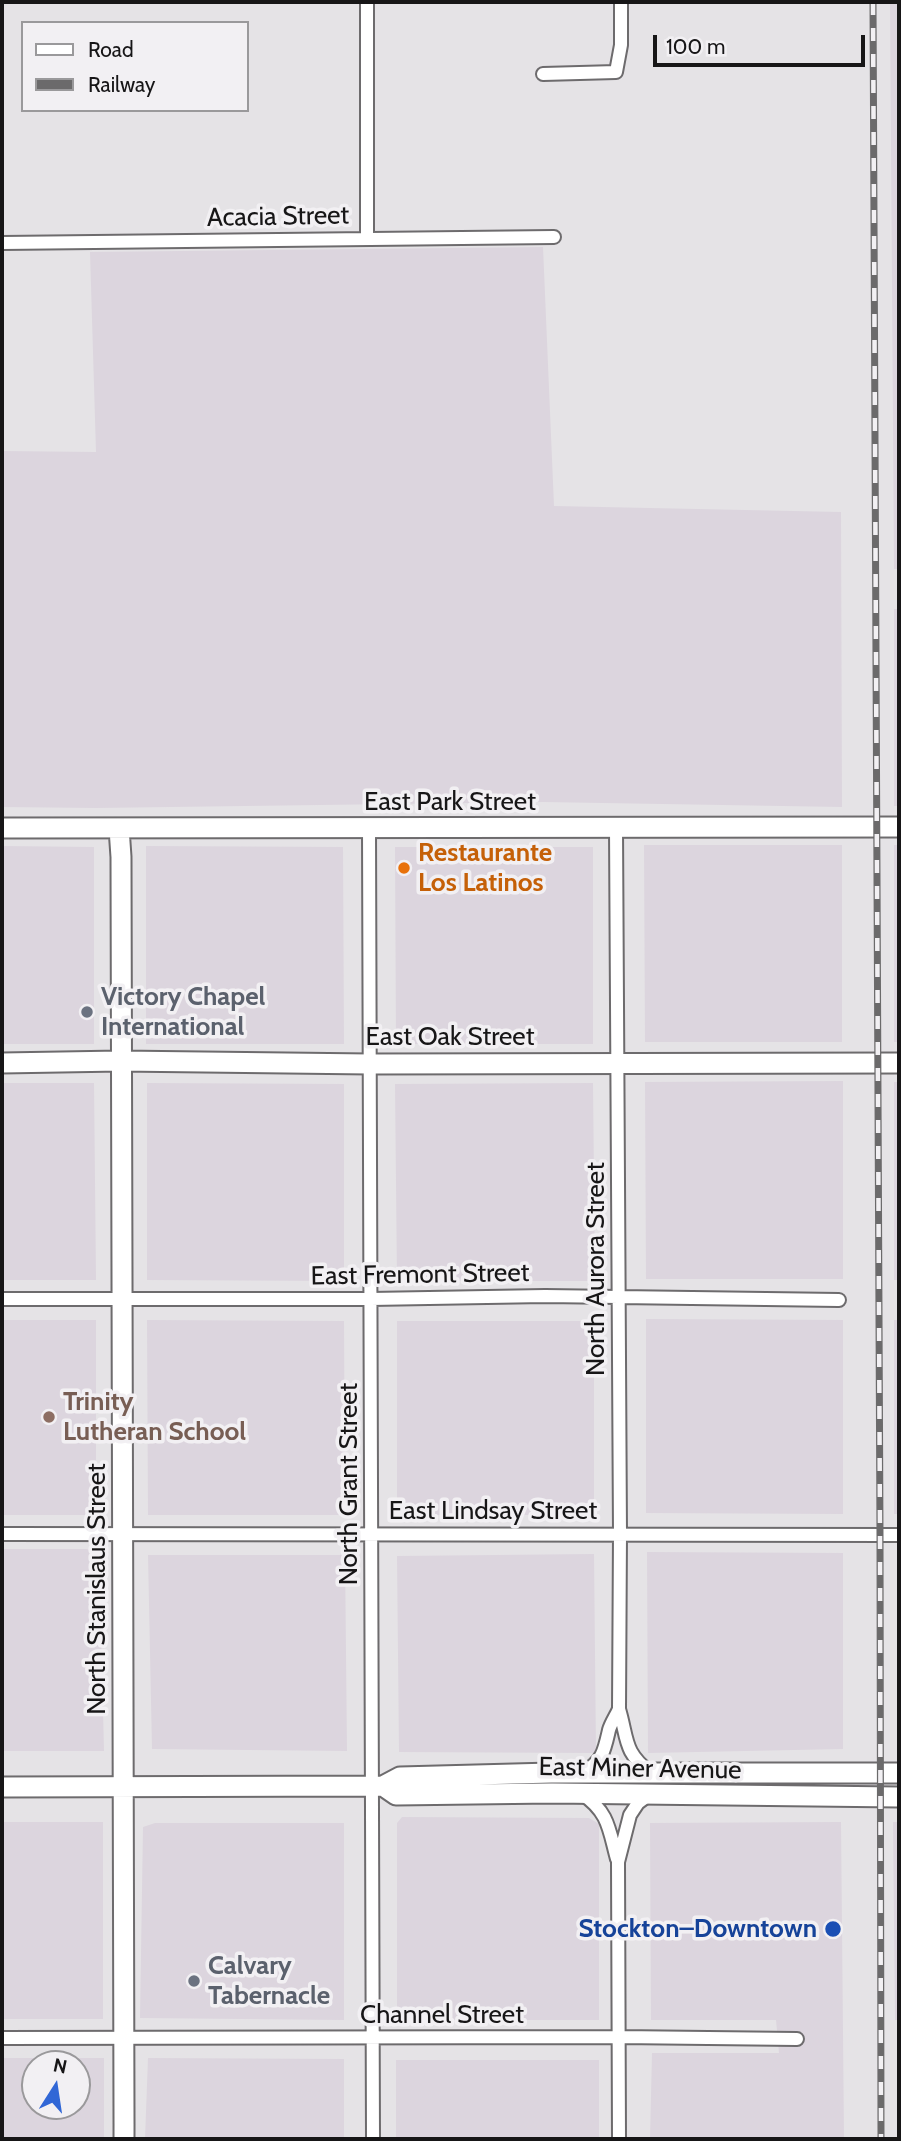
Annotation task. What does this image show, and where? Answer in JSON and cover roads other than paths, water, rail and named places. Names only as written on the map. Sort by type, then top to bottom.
[{"type":"street","points":[[367,2],[367,239]]},
{"type":"street","points":[[543,75],[616,72],[621,45],[621,2]]},
{"type":"street","name":"Acacia Street","points":[[2,243],[554,237]]},
{"type":"street","name":"East Park Street","points":[[2,828],[899,827]]},
{"type":"street","name":"North Stanislaus Street","points":[[119,828],[123,1299],[124,2139]]},
{"type":"street","name":"North Aurora Street","points":[[616,828],[619,1709],[628,1749],[651,1773]]},
{"type":"street","name":"North Grant Street","points":[[369,829],[372,1534],[377,1786],[372,2038],[373,2139]]},
{"type":"street","name":"East Oak Street","points":[[2,1063],[899,1063]]},
{"type":"street","name":"East Fremont Street","points":[[2,1299],[619,1297],[839,1300]]},
{"type":"street","name":"East Lindsay Street","points":[[2,1534],[899,1535]]},
{"type":"street","name":"North Aurora Street","points":[[583,1773],[594,1766],[604,1754],[610,1728],[619,1709]]},
{"type":"street","name":"East Miner Avenue","points":[[2,1787],[377,1786],[400,1777],[583,1773],[899,1773]]},
{"type":"street","name":"East Miner Avenue","points":[[377,1786],[396,1796],[650,1794],[899,1797]]},
{"type":"street","points":[[582,1794],[594,1802],[604,1815],[618,1862]]},
{"type":"street","points":[[619,2139],[618,1862],[630,1815],[638,1803],[650,1794]]},
{"type":"street","name":"Channel Street","points":[[2,2038],[797,2039]]},
{"type":"railway","points":[[873,2],[881,2139]]},
{"type":"place","name":"Restaurante Los Latinos","points":[[404,868]]},
{"type":"place","name":"Victory Chapel International","points":[[87,1012]]},
{"type":"place","name":"Trinity Lutheran School","points":[[49,1417]]},
{"type":"place","name":"Stockton–Downtown","points":[[833,1929]]},
{"type":"place","name":"Calvary Tabernacle","points":[[194,1981]]}]
